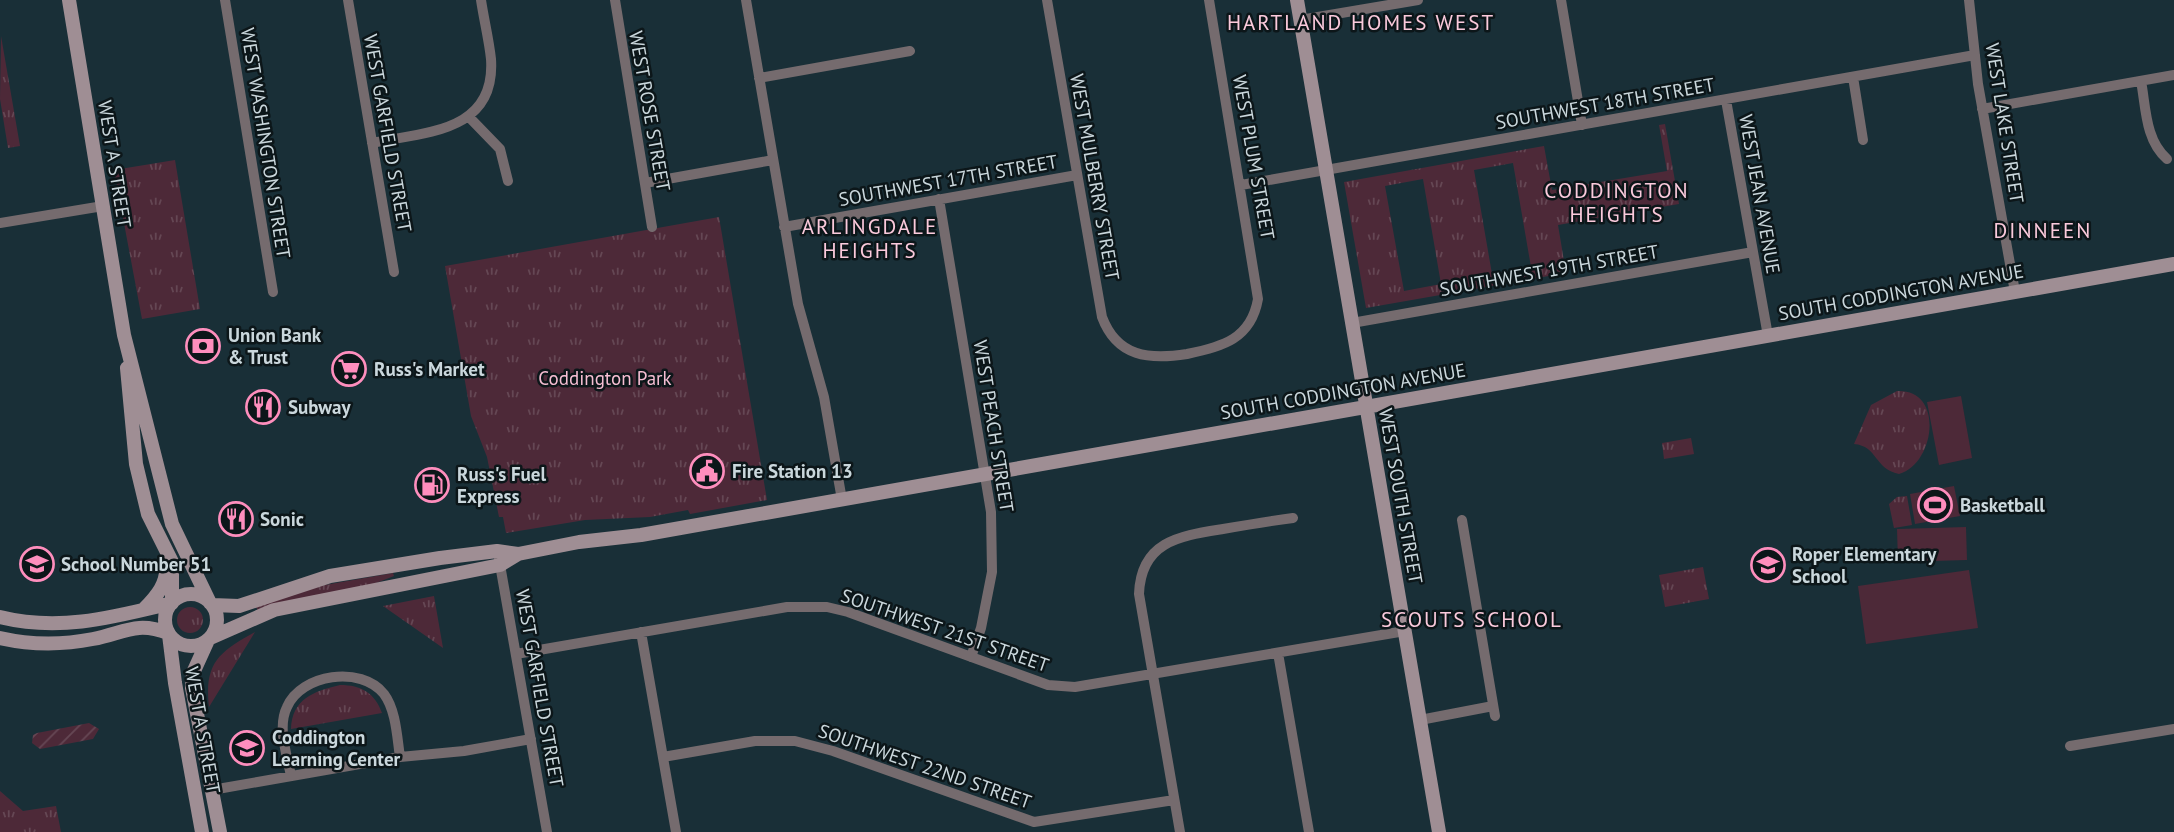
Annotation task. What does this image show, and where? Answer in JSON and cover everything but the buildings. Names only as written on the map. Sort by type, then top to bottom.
[{"type":"main road","name":"WEST A STREET","points":[[69,0],[124,335],[136,464],[148,514],[174,572],[172,602]]},
{"type":"main road","name":"WEST SOUTH STREET","points":[[1297,0],[1439,832]]},
{"type":"main road","name":"SOUTH CODDINGTON AVENUE","points":[[209,639],[246,620],[284,608],[518,554],[842,500],[2174,264]]},
{"type":"main road","points":[[124,335],[141,438],[146,446],[154,446],[166,505],[181,547]]},
{"type":"main road","points":[[103,637],[139,626],[169,634],[178,643],[191,646],[209,639],[217,622],[202,583],[157,508],[148,471],[145,466],[136,464]]},
{"type":"main road","points":[[143,610],[161,589],[166,576],[162,543]]},
{"type":"main road","name":"SOUTH CODDINGTON AVENUE","points":[[211,604],[239,606],[330,576],[498,558]]},
{"type":"main road","points":[[202,583],[218,594],[239,600],[265,596]]},
{"type":"main road","points":[[0,617],[31,623],[72,624],[143,610],[191,594],[211,604]]},
{"type":"main road","points":[[169,634],[165,617],[172,602]]},
{"type":"main road","points":[[0,638],[40,644],[134,632],[146,634],[160,642],[171,659]]},
{"type":"main road","name":"WEST A STREET","points":[[169,634],[171,659],[202,832]]},
{"type":"main road","name":"WEST A STREET","points":[[209,639],[191,680],[220,832]]},
{"type":"street","name":"WEST WASHINGTON STREET","points":[[225,0],[272,292]]},
{"type":"street","name":"WEST GARFIELD STREET","points":[[348,0],[394,272]]},
{"type":"street","points":[[372,143],[447,128],[469,117],[487,91],[491,77],[481,0]]},
{"type":"street","name":"WEST ROSE STREET","points":[[615,0],[652,227]]},
{"type":"street","points":[[746,0],[797,304],[831,429],[842,500]]},
{"type":"street","name":"WEST MULBERRY STREET","points":[[1047,0],[1102,317],[1112,337],[1139,356],[1161,358],[1216,348],[1236,339],[1252,320]]},
{"type":"street","name":"WEST PLUM STREET","points":[[1209,0],[1258,290],[1252,320]]},
{"type":"street","points":[[1300,20],[1418,0]]},
{"type":"street","points":[[1561,0],[1582,125]]},
{"type":"street","name":"WEST LAKE STREET","points":[[1969,0],[1982,109],[2015,292]]},
{"type":"street","points":[[759,78],[910,51]]},
{"type":"street","name":"SOUTHWEST 18TH STREET","points":[[1241,185],[1975,55]]},
{"type":"street","points":[[1982,109],[2174,75]]},
{"type":"street","points":[[1853,77],[1863,140]]},
{"type":"street","points":[[2141,81],[2151,135],[2158,150],[2167,159]]},
{"type":"street","name":"WEST JEAN AVENUE","points":[[1726,100],[1768,335]]},
{"type":"street","points":[[469,117],[499,149],[508,181]]},
{"type":"street","points":[[645,183],[773,160]]},
{"type":"street","name":"SOUTHWEST 17TH STREET","points":[[784,227],[1077,175]]},
{"type":"street","name":"WEST PEACH STREET","points":[[939,199],[992,522],[992,572],[981,628],[971,657]]},
{"type":"street","points":[[0,223],[103,206]]},
{"type":"street","name":"SOUTHWEST 19TH STREET","points":[[1352,323],[1753,252]]},
{"type":"street","points":[[1180,832],[1139,594],[1144,561],[1162,545],[1186,535],[1293,518]]},
{"type":"street","points":[[1420,720],[1494,711],[1462,520]]},
{"type":"street","name":"WEST GARFIELD STREET","points":[[498,558],[547,832]]},
{"type":"street","name":"SOUTHWEST 21ST STREET","points":[[516,654],[787,607],[809,606],[848,612],[1060,687],[1405,631]]},
{"type":"street","points":[[641,632],[676,832]]},
{"type":"street","points":[[1278,653],[1309,832]]},
{"type":"street","points":[[291,776],[284,717],[299,691],[317,681],[356,677],[376,687],[389,703],[400,757]]},
{"type":"street","points":[[2070,746],[2174,729]]},
{"type":"street","points":[[212,790],[400,757],[464,751],[531,739]]},
{"type":"street","name":"SOUTHWEST 22ND STREET","points":[[663,757],[755,741],[794,741],[833,751],[1019,819],[1034,822],[1049,822],[1174,800]]},
{"type":"green space","points":[[1,36],[20,146],[8,148],[0,99]]},
{"type":"green space","points":[[1665,124],[1679,204],[1558,225],[1566,273],[1366,308],[1344,182],[1544,146],[1552,190],[1667,171],[1659,125]],"holes":[[[1513,163],[1531,267],[1492,274],[1474,170]],[[1423,179],[1441,284],[1404,291],[1385,186]]]},
{"type":"green space","points":[[175,160],[200,309],[142,319],[114,170]]},
{"type":"green space","name":"Coddington Park","points":[[719,217],[767,500],[690,514],[688,510],[650,517],[585,520],[506,533],[503,517],[499,517],[487,457],[471,416],[445,266]]},
{"type":"green space","points":[[1897,391],[1912,394],[1923,402],[1928,414],[1929,428],[1921,457],[1899,474],[1885,467],[1868,449],[1854,444],[1871,405]]},
{"type":"green space","points":[[1961,396],[1972,458],[1939,465],[1927,402]]},
{"type":"green space","points":[[1691,438],[1694,454],[1664,459],[1662,443]]},
{"type":"green space","name":"Basketball","points":[[1954,486],[1960,516],[1915,524],[1910,494]]},
{"type":"green space","points":[[1907,496],[1912,525],[1894,528],[1889,504],[1897,497]]},
{"type":"green space","points":[[1966,527],[1967,560],[1898,562],[1897,529]]},
{"type":"green space","points":[[1703,567],[1709,599],[1665,607],[1659,575]]},
{"type":"green space","points":[[1969,570],[1978,628],[1866,644],[1858,586]]},
{"type":"green space","points":[[393,573],[394,576],[366,587],[258,611],[255,605],[319,586]]},
{"type":"green space","points":[[434,596],[443,648],[383,606]]},
{"type":"green space","points":[[190,607],[199,611],[203,620],[199,629],[190,633],[181,629],[177,620],[181,611]]},
{"type":"green space","points":[[255,632],[209,707],[209,680],[217,660],[232,646]]},
{"type":"green space","points":[[340,685],[361,689],[371,695],[382,713],[291,729],[295,710],[300,703],[313,694]]},
{"type":"green space","points":[[89,723],[99,729],[93,739],[40,749],[32,743],[33,735],[37,733]]},
{"type":"green space","points":[[0,791],[23,811],[56,806],[61,832],[0,832]]},
{"type":"place","name":"Union Bank & Trust","points":[[203,346]]},
{"type":"place","name":"Russ's Market","points":[[349,369]]},
{"type":"place","name":"Subway","points":[[263,407]]},
{"type":"place","name":"Fire Station 13","points":[[707,471]]},
{"type":"place","name":"Russ's Fuel Express","points":[[432,485]]},
{"type":"place","name":"Basketball","points":[[1935,505]]},
{"type":"place","name":"Sonic","points":[[236,519]]},
{"type":"place","name":"School Number 51","points":[[37,564]]},
{"type":"place","name":"Roper Elementary School","points":[[1768,565]]},
{"type":"place","name":"Coddington Learning Center","points":[[247,748]]},
{"type":"district","name":"HARTLAND HOMES WEST","points":[[1361,22]]},
{"type":"district","name":"CODDINGTON HEIGHTS","points":[[1617,202]]},
{"type":"district","name":"DINNEEN","points":[[2043,230]]},
{"type":"district","name":"ARLINGDALE HEIGHTS","points":[[870,238]]},
{"type":"district","name":"SCOUTS SCHOOL","points":[[1472,619]]}]
